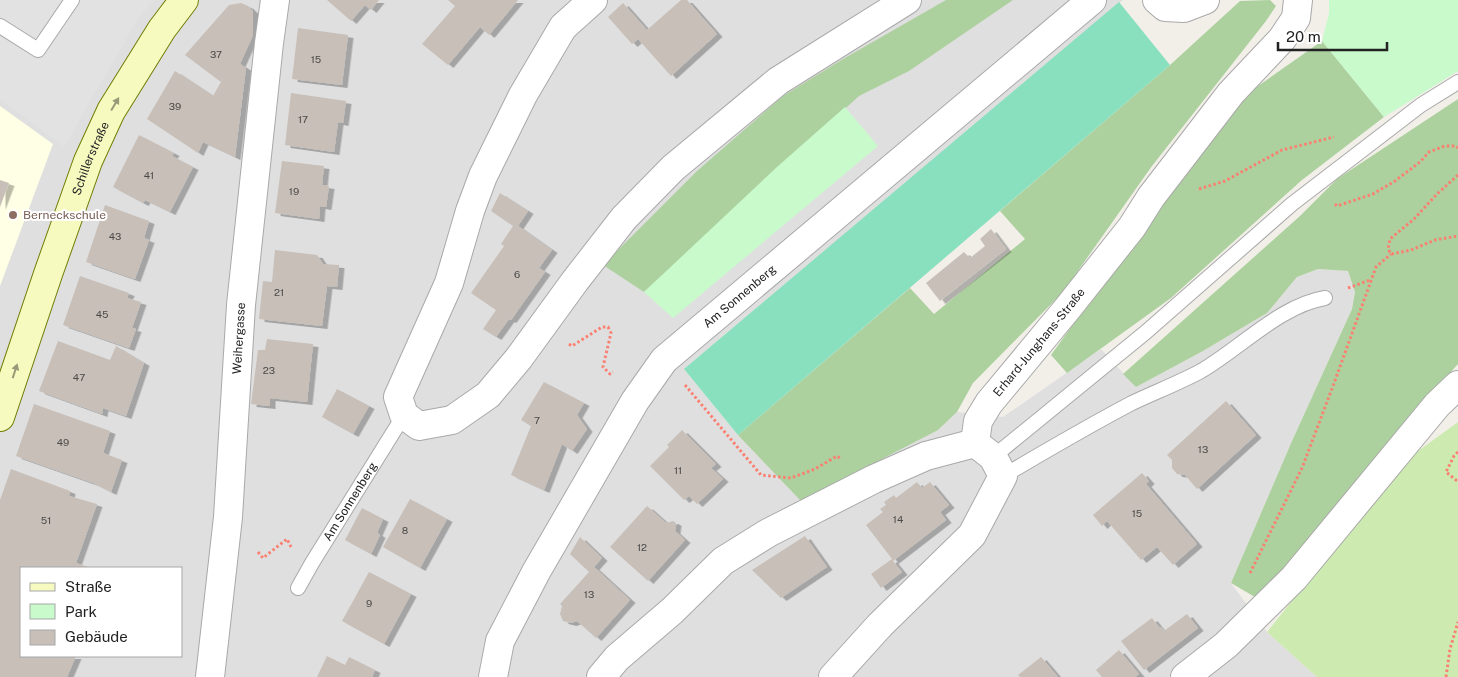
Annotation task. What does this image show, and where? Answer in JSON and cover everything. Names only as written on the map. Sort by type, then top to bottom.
[{"type":"main road","name":"Schillerstraße","points":[[0,417],[88,161],[111,111],[162,28],[184,0]]},
{"type":"street","name":"Weihergasse","points":[[210,677],[228,517],[241,306],[275,0]]},
{"type":"street","points":[[593,0],[563,27],[523,95],[483,176],[470,211],[449,282],[398,397],[404,415],[419,426],[452,420],[488,395],[519,358],[624,218],[673,168],[778,80],[907,0]]},
{"type":"street","name":"Am Sonnenberg","points":[[493,677],[500,641],[536,572],[634,401],[664,360],[1092,0]]},
{"type":"street","points":[[1157,0],[1165,8],[1184,8],[1205,0]]},
{"type":"street","name":"Erhard-Junghans-Straße","points":[[833,677],[880,626],[972,535],[990,459],[978,421],[989,403],[1132,227],[1151,197],[1231,93],[1282,39],[1296,18],[1298,0]]},
{"type":"street","points":[[1185,677],[1226,645],[1294,578],[1437,405],[1458,385]]},
{"type":"street","points":[[601,677],[617,658],[672,611],[723,561],[768,533],[874,479],[926,456],[990,459]]},
{"type":"lane","points":[[0,26],[38,50],[72,0]]},
{"type":"lane","points":[[990,459],[1146,332],[1292,204],[1340,165],[1421,105],[1458,82]]},
{"type":"lane","points":[[990,459],[1057,444],[1133,403],[1201,371],[1276,319],[1313,300],[1325,298]]},
{"type":"lane","name":"Am Sonnenberg","points":[[298,588],[404,415]]},
{"type":"path","points":[[1151,197],[1210,187],[1225,181],[1282,150],[1361,131],[1372,130],[1380,137]]},
{"type":"path","points":[[1334,202],[1337,206],[1373,194],[1420,162],[1429,152],[1445,146],[1456,146],[1458,148]]},
{"type":"path","points":[[1391,254],[1388,249],[1390,239],[1414,219],[1458,175]]},
{"type":"path","points":[[1248,576],[1302,468],[1334,386],[1376,267],[1391,254],[1411,250],[1435,240],[1458,236]]},
{"type":"path","points":[[565,342],[572,346],[602,327],[608,327],[611,333],[603,367],[610,374],[620,370]]},
{"type":"path","points":[[664,360],[761,475],[791,478],[815,469],[838,456],[874,479]]},
{"type":"path","points":[[1458,452],[1446,472],[1458,480]]},
{"type":"path","points":[[228,517],[264,558],[286,539],[298,558],[312,563]]},
{"type":"path","points":[[1446,677],[1450,649],[1458,622]]},
{"type":"shaded area","points":[[0,0],[1123,0],[684,369],[738,435],[938,430],[957,412],[1003,417],[1101,349],[1136,387],[1203,351],[1267,313],[1297,277],[1318,269],[1348,271],[1355,292],[1352,309],[1292,441],[1231,583],[1267,632],[1317,677],[0,677]]},
{"type":"shaded area","points":[[0,0],[153,0],[136,22],[64,147],[0,99]]},
{"type":"shaded area","name":"Berneckschule","points":[[0,106],[53,144],[0,286]]},
{"type":"green space","points":[[946,0],[1013,0],[909,71],[859,96],[644,292],[603,265],[697,171],[783,96]]},
{"type":"green space","points":[[1270,0],[1276,6],[1266,21],[1152,166],[1063,292],[973,383],[957,412],[938,430],[801,501],[738,435],[910,288],[934,314],[1025,239],[1000,211],[1170,65],[1240,1]]},
{"type":"green space","points":[[1329,0],[1458,0],[1458,71],[1384,117],[1322,41],[1329,13]]},
{"type":"green space","points":[[1119,2],[1170,65],[738,435],[684,369]]},
{"type":"green space","points":[[1322,41],[1384,117],[1302,180],[1171,298],[1067,373],[1051,355],[1231,105]]},
{"type":"green space","points":[[1458,99],[1458,364],[1390,440],[1260,600],[1231,583],[1292,441],[1352,309],[1355,292],[1348,271],[1318,269],[1297,277],[1267,313],[1203,351],[1136,387],[1123,374],[1300,216],[1337,179]]},
{"type":"green space","points":[[845,107],[878,146],[673,318],[644,292],[777,167]]},
{"type":"green space","points":[[1458,422],[1458,677],[1317,677],[1267,632],[1343,537],[1414,454]]},
{"type":"building","points":[[327,0],[379,0],[371,10],[365,5],[351,21]]},
{"type":"building","points":[[448,0],[518,0],[489,35],[480,27],[448,65],[422,44],[455,6]]},
{"type":"building","points":[[681,0],[687,0],[717,34],[671,76],[638,39],[632,44],[608,17],[623,3],[647,30]]},
{"type":"building","points":[[241,3],[253,11],[253,35],[240,64],[246,68],[235,157],[203,142],[198,153],[147,119],[175,71],[213,96],[221,82],[185,55],[229,5]]},
{"type":"building","points":[[298,28],[348,35],[342,85],[292,79]]},
{"type":"building","points":[[291,93],[346,101],[343,123],[338,122],[334,152],[285,145]]},
{"type":"building","points":[[139,135],[174,153],[172,156],[193,167],[170,212],[145,200],[143,203],[113,187]]},
{"type":"building","points":[[282,161],[324,166],[322,185],[329,186],[326,207],[320,206],[319,219],[275,213]]},
{"type":"building","points":[[0,180],[9,183],[0,207]]},
{"type":"building","points":[[500,193],[528,211],[518,226],[552,250],[539,268],[545,272],[511,320],[509,319],[496,337],[483,329],[496,310],[471,293],[504,246],[501,244],[513,226],[491,211]]},
{"type":"building","points":[[105,205],[149,221],[144,238],[149,240],[135,279],[86,262]]},
{"type":"building","points":[[991,229],[1006,249],[940,301],[926,283],[964,252],[970,258],[985,246],[980,239]]},
{"type":"building","points":[[275,250],[317,255],[323,264],[339,265],[337,287],[327,286],[322,326],[259,319],[263,281],[272,282]]},
{"type":"building","points":[[80,276],[129,293],[127,298],[141,302],[132,328],[136,329],[129,348],[63,325]]},
{"type":"building","points":[[267,339],[313,344],[307,402],[270,398],[270,406],[251,404],[258,350],[265,350]]},
{"type":"building","points":[[58,341],[110,360],[116,346],[144,363],[126,416],[103,408],[102,414],[39,391]]},
{"type":"building","points":[[544,382],[584,403],[577,415],[587,429],[572,451],[562,444],[544,490],[511,475],[531,426],[521,420]]},
{"type":"building","points":[[337,389],[369,406],[353,434],[322,417]]},
{"type":"building","points":[[1226,401],[1256,435],[1197,489],[1185,475],[1177,474],[1172,468],[1172,460],[1167,455]]},
{"type":"building","points":[[34,404],[110,431],[103,453],[122,460],[111,492],[93,483],[16,456]]},
{"type":"building","points":[[682,430],[716,464],[711,468],[723,479],[697,504],[689,496],[684,500],[650,466],[669,447],[667,445]]},
{"type":"building","points":[[11,469],[70,491],[69,496],[97,504],[76,563],[88,567],[20,567],[20,657],[76,657],[67,677],[0,677],[0,500]]},
{"type":"building","points":[[1142,473],[1149,481],[1146,484],[1197,544],[1173,565],[1157,547],[1141,560],[1107,521],[1102,526],[1093,515]]},
{"type":"building","points":[[917,482],[922,488],[930,482],[949,505],[940,512],[946,520],[893,561],[902,572],[881,588],[871,574],[892,559],[866,525],[883,512],[880,509],[886,505],[884,502],[894,495],[896,498]]},
{"type":"building","points":[[410,499],[447,519],[420,568],[383,547]]},
{"type":"building","points":[[647,506],[666,523],[673,521],[676,523],[675,531],[685,540],[648,581],[610,547]]},
{"type":"building","points":[[362,508],[383,519],[377,533],[380,535],[371,554],[345,540]]},
{"type":"building","points":[[805,536],[827,567],[781,598],[752,570]]},
{"type":"building","points":[[580,537],[602,558],[594,567],[630,600],[596,638],[577,621],[571,623],[563,621],[560,614],[562,606],[560,604],[589,572],[570,554]]},
{"type":"building","points":[[369,572],[411,594],[384,644],[342,621]]},
{"type":"building","points":[[1187,614],[1198,628],[1144,670],[1121,641],[1152,618],[1164,631]]},
{"type":"building","points":[[1119,650],[1139,674],[1135,677],[1102,677],[1096,670]]},
{"type":"building","points":[[327,656],[345,665],[349,657],[375,670],[372,677],[317,677]]},
{"type":"building","points":[[1041,657],[1058,677],[1020,677],[1018,675]]},
{"type":"place","name":"Berneckschule","points":[[13,215]]}]
